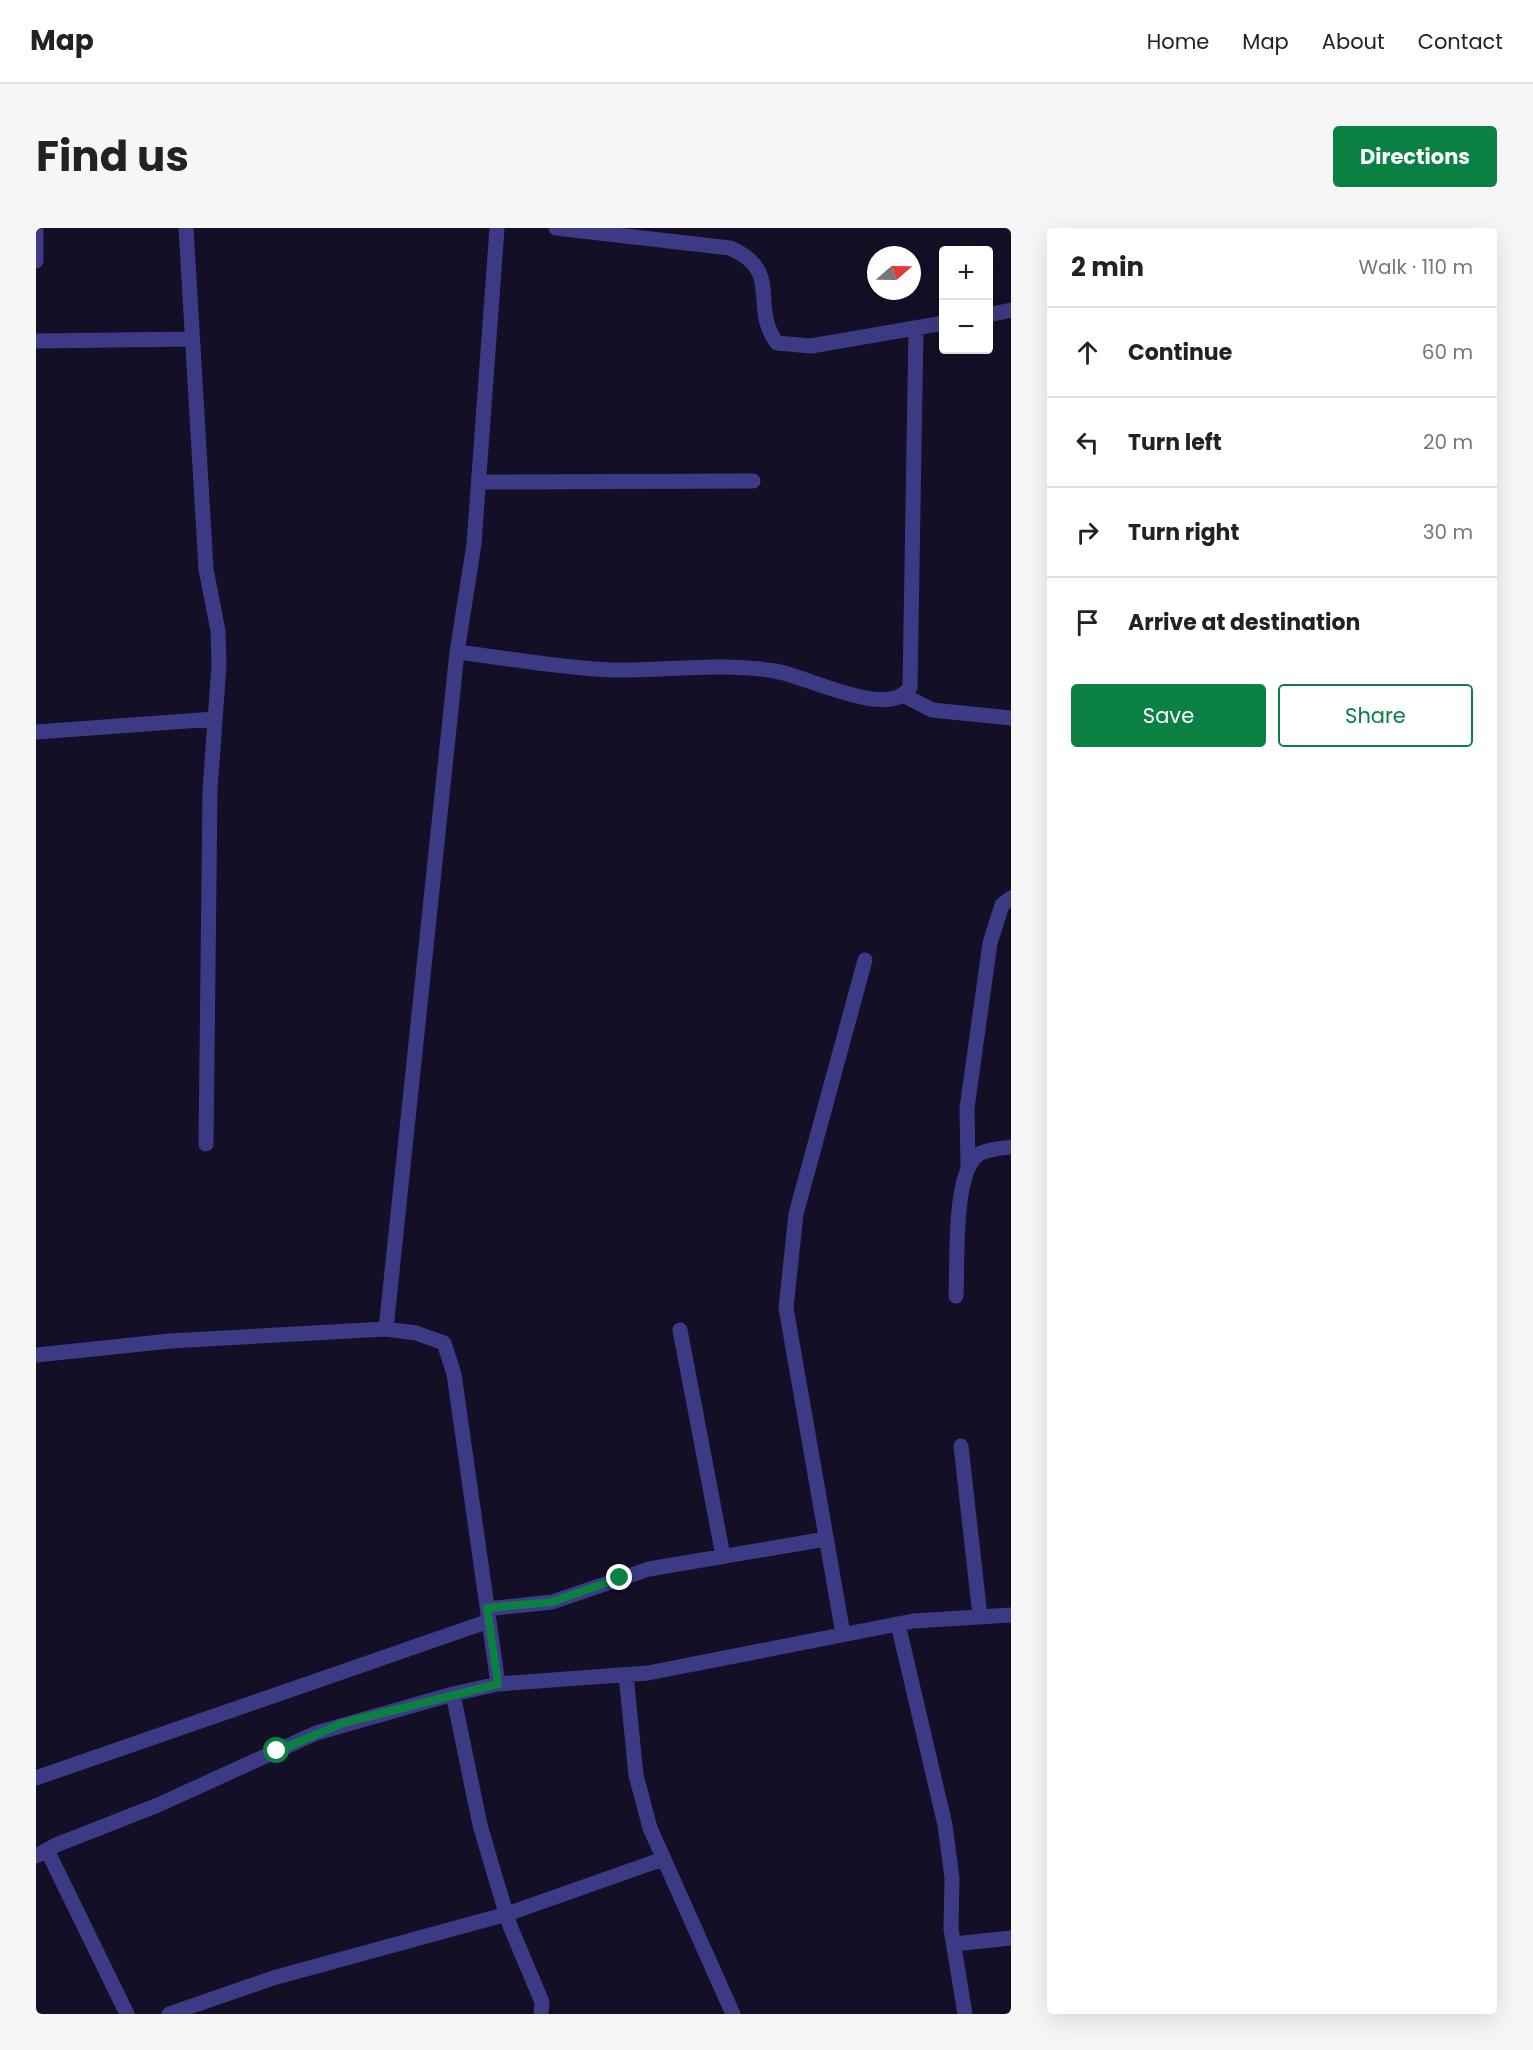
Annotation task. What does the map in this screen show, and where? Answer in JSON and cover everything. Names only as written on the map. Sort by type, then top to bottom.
[{"type":"street","points":[[186,228],[206,569],[218,631],[219,674],[210,790],[206,1144]]},
{"type":"street","points":[[386,1329],[457,652],[474,543],[497,228]]},
{"type":"street","points":[[556,228],[730,248],[750,257],[758,266],[768,331],[777,343],[811,346],[939,324]]},
{"type":"street","points":[[36,230],[36,261]]},
{"type":"street","points":[[993,314],[1011,310]]},
{"type":"street","points":[[457,652],[610,670],[689,667],[768,670],[789,673],[866,700],[892,701],[906,696],[910,687],[916,328]]},
{"type":"street","points":[[36,340],[191,339]]},
{"type":"street","points":[[479,482],[753,481]]},
{"type":"street","points":[[906,696],[932,710],[1011,718]]},
{"type":"street","points":[[36,732],[214,719]]},
{"type":"street","points":[[956,1296],[962,1191],[968,1167],[967,1108],[990,943],[1002,905],[1011,898]]},
{"type":"street","points":[[843,1634],[786,1308],[796,1214],[865,960]]},
{"type":"street","points":[[968,1167],[979,1154],[1011,1147]]},
{"type":"street","points":[[36,1355],[170,1341],[386,1329],[416,1333],[444,1343],[454,1374],[498,1684]]},
{"type":"street","points":[[680,1330],[723,1557]]},
{"type":"street","points":[[961,1446],[980,1616]]},
{"type":"street","points":[[36,1778],[488,1615],[552,1602],[649,1569],[826,1539]]},
{"type":"street","points":[[127,2014],[42,1853],[158,1805],[316,1732],[453,1694],[498,1684],[626,1675],[898,1624],[1011,1615]]},
{"type":"street","points":[[898,1624],[945,1826],[952,1878],[951,1929],[965,2014]]},
{"type":"street","points":[[626,1675],[636,1775],[650,1828],[733,2014]]},
{"type":"street","points":[[453,1694],[480,1825],[507,1914],[542,2002],[541,2014]]},
{"type":"street","points":[[169,2014],[273,1978],[507,1914],[663,1859]]},
{"type":"street","points":[[954,1944],[1011,1938]]},
{"type":"route","points":[[277,1751],[316,1732],[343,1723],[498,1684],[487,1608],[552,1602],[620,1578]]}]
